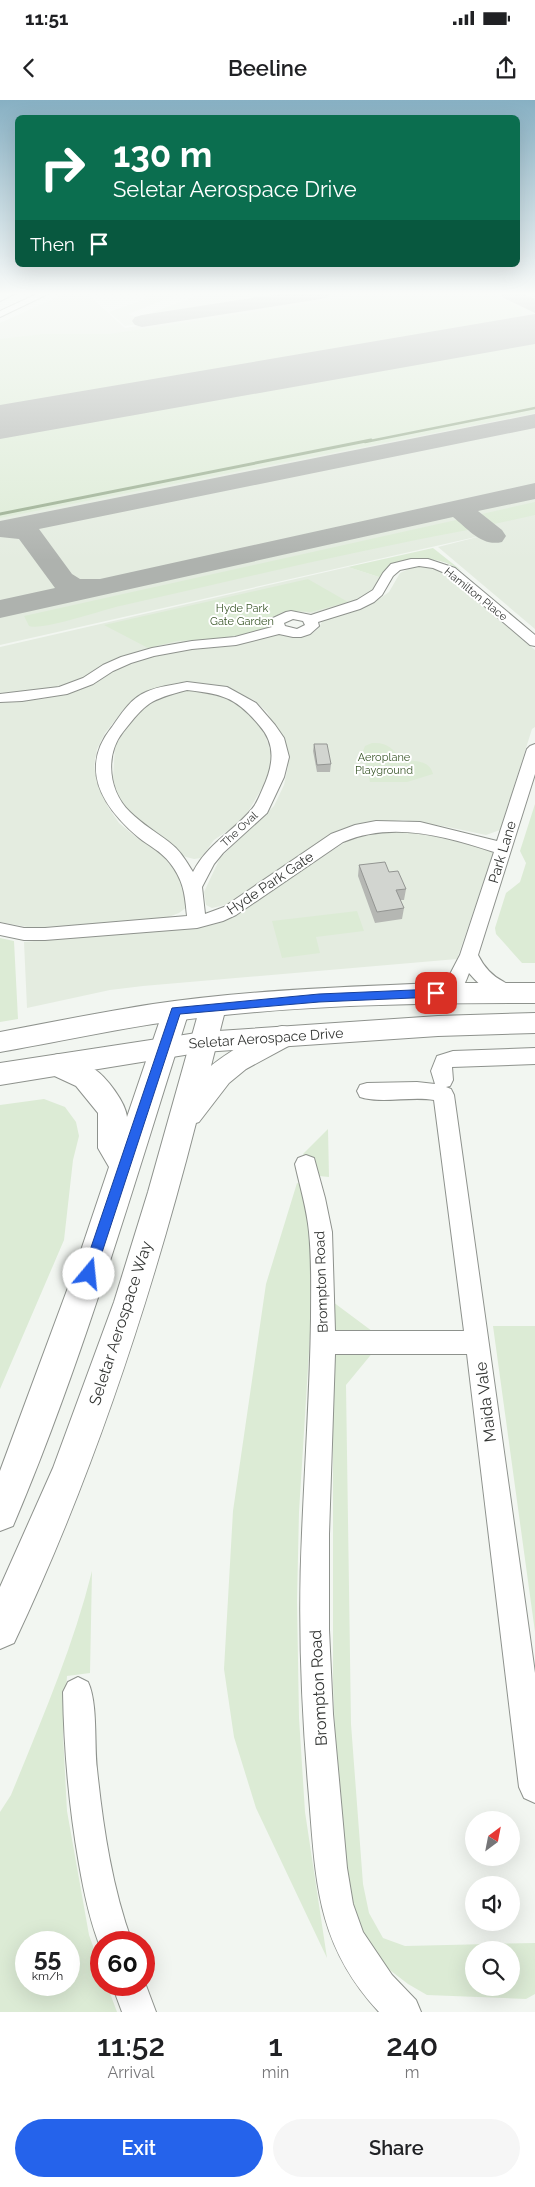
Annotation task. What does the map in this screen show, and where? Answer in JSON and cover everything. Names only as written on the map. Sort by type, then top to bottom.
[{"type":"main road","points":[[0,1042],[176,1011],[212,1007],[319,998],[436,993],[523,993]]},
{"type":"main road","name":"Seletar Aerospace Way","points":[[0,1629],[16,1598],[73,1462],[124,1319],[182,1124],[212,1007]]},
{"type":"main road","points":[[0,1513],[23,1460],[89,1274],[176,1011]]},
{"type":"main road","name":"Seletar Aerospace Drive","points":[[0,1074],[202,1042],[438,1026],[535,1023]]},
{"type":"main road","points":[[182,1124],[219,1075],[254,1051],[284,1036]]},
{"type":"main road","points":[[58,1066],[86,1078],[112,1111],[113,1148],[124,1166]]},
{"type":"street","name":"Hamilton Place","points":[[0,698],[62,691],[88,681],[108,668],[126,660],[152,652],[236,642],[280,629],[278,621],[286,616],[296,615],[310,620],[364,602],[380,590],[388,574],[396,567],[409,563],[421,562],[444,567],[451,571],[535,642]]},
{"type":"street","name":"The Oval","points":[[193,886],[207,861],[217,849],[252,820],[261,808],[276,777],[281,757],[276,738],[251,706],[222,690],[202,686],[169,689],[151,694],[136,706],[109,741],[104,755],[103,766],[106,788],[122,814],[146,835],[164,846],[177,860],[193,886],[197,922]]},
{"type":"street","name":"Park Lane","points":[[436,993],[455,983],[469,955],[535,749]]},
{"type":"street","name":"Hyde Park Gate","points":[[0,930],[24,934],[46,934],[197,922],[217,917],[230,911],[347,832],[353,831],[379,827],[434,830],[462,836],[504,849]]},
{"type":"street","points":[[177,860],[193,865],[207,861]]},
{"type":"street","points":[[469,955],[476,972],[500,989],[523,993]]},
{"type":"street","points":[[443,1080],[444,1062],[453,1059],[535,1056]]},
{"type":"street","name":"Maida Vale","points":[[366,1091],[432,1091],[444,1095],[535,1787]]},
{"type":"street","name":"Brompton Road","points":[[306,1164],[316,1206],[322,1252],[323,1342],[314,1575],[316,1701],[333,1888],[346,1935],[380,1988],[404,2012]]},
{"type":"street","name":"Brompton Road","points":[[323,1342],[478,1343]]},
{"type":"street","points":[[78,1692],[78,1731],[85,1813],[111,1931]]},
{"type":"street","points":[[133,1996],[139,2012]]},
{"type":"shaded area","points":[[0,382],[535,382],[535,629],[438,547],[489,534],[0,645]]},
{"type":"shaded area","points":[[415,566],[439,569],[535,650],[535,727],[532,729],[500,830],[486,835],[403,820],[354,825],[337,831],[225,905],[212,908],[206,905],[204,892],[220,858],[274,806],[284,785],[288,766],[286,746],[267,712],[254,700],[218,685],[192,682],[174,684],[144,692],[124,709],[105,733],[97,749],[94,766],[97,782],[108,807],[119,823],[137,838],[156,849],[172,864],[184,887],[187,907],[179,913],[166,918],[33,928],[0,922],[0,702],[42,699],[72,692],[127,664],[147,657],[184,649],[247,642],[280,633],[299,637],[310,635],[318,629],[323,620],[359,609],[382,597],[389,592],[400,573]]},
{"type":"shaded area","points":[[348,567],[382,578],[366,597],[316,614],[296,611],[282,613],[276,617],[273,625],[266,630],[223,639],[162,645],[127,655],[77,683],[45,691],[0,693],[0,647]]},
{"type":"shaded area","points":[[206,691],[228,698],[249,712],[263,729],[272,761],[265,783],[240,822],[214,840],[201,858],[194,859],[176,852],[124,808],[116,792],[113,778],[115,746],[132,719],[152,699],[175,692]]},
{"type":"shaded area","points":[[403,831],[450,839],[494,852],[457,959],[143,986],[110,990],[27,1008],[24,942],[214,924],[227,919],[353,837],[372,833]]},
{"type":"green space","points":[[0,382],[140,382],[0,406]]},
{"type":"green space","points":[[314,382],[535,382],[535,413],[0,518],[0,438]]},
{"type":"green space","points":[[535,502],[535,515],[485,526],[473,516]]},
{"type":"green space","points":[[465,518],[478,528],[299,565],[120,606],[46,626],[29,626],[24,616]]},
{"type":"green space","points":[[433,548],[462,571],[443,562],[425,559],[397,562],[385,571],[382,578],[348,567]]},
{"type":"green space","name":"Hyde Park Gate Garden","points":[[308,579],[348,602],[311,612],[282,612],[274,618],[267,628],[246,634],[177,641],[148,648],[104,625]]},
{"type":"green space","name":"Aeroplane Playground","points":[[372,743],[390,747],[402,760],[416,761],[429,766],[433,774],[407,782],[370,782],[363,751],[365,746]]},
{"type":"green space","points":[[535,804],[535,963],[522,963],[496,934],[495,928],[506,893],[520,882],[526,863],[520,851]]},
{"type":"green space","points":[[357,911],[364,931],[316,937],[320,953],[282,958],[272,921]]},
{"type":"green space","points":[[0,938],[14,941],[18,1019],[0,1022]]},
{"type":"green space","points":[[44,1099],[65,1107],[76,1122],[79,1136],[73,1160],[64,1240],[0,1389],[0,1105]]},
{"type":"green space","points":[[328,1129],[329,1177],[319,1176],[316,1168],[303,1154]]},
{"type":"green space","points":[[297,1183],[305,1185],[312,1231],[313,1287],[299,1512],[297,1601],[299,1718],[305,1812],[327,1958],[256,1808],[234,1737],[224,1669],[233,1511],[266,1284]]},
{"type":"green space","points":[[333,1302],[380,1337],[333,1335]]},
{"type":"green space","points":[[493,1326],[535,1326],[535,1632]]},
{"type":"green space","points":[[333,1349],[374,1351],[346,1385],[351,1724],[363,1884],[369,1913],[383,1938],[405,1946],[465,1945],[465,1996],[520,1996],[520,1943],[535,1943],[535,1994],[526,1999],[427,1995],[408,1984],[378,1961],[357,1924],[345,1892],[339,1839],[333,1683]]},
{"type":"green space","points":[[92,1571],[90,1673],[67,1676],[63,1735],[67,1811],[90,1938],[90,1996],[111,1996],[117,2012],[0,2012],[0,1812],[11,1795],[45,1712],[76,1628]]},
{"type":"building","points":[[314,744],[327,744],[331,764],[317,765]]},
{"type":"building","points":[[385,862],[389,872],[398,871],[406,889],[396,890],[404,908],[377,912],[359,865]]},
{"type":"waterway","points":[[365,442],[535,408]]},
{"type":"waterway","points":[[0,514],[371,440]]},
{"type":"taxiway","points":[[100,587],[80,587],[67,583],[62,580],[28,533],[17,529],[0,529],[535,421]]},
{"type":"taxiway","points":[[100,587],[535,491]]},
{"type":"taxiway","points":[[458,508],[493,536]]},
{"type":"taxiway","points":[[0,609],[100,587]]},
{"type":"runway","points":[[0,422],[229,382]]},
{"type":"route","points":[[89,1274],[176,1011],[319,998],[436,993]]}]
